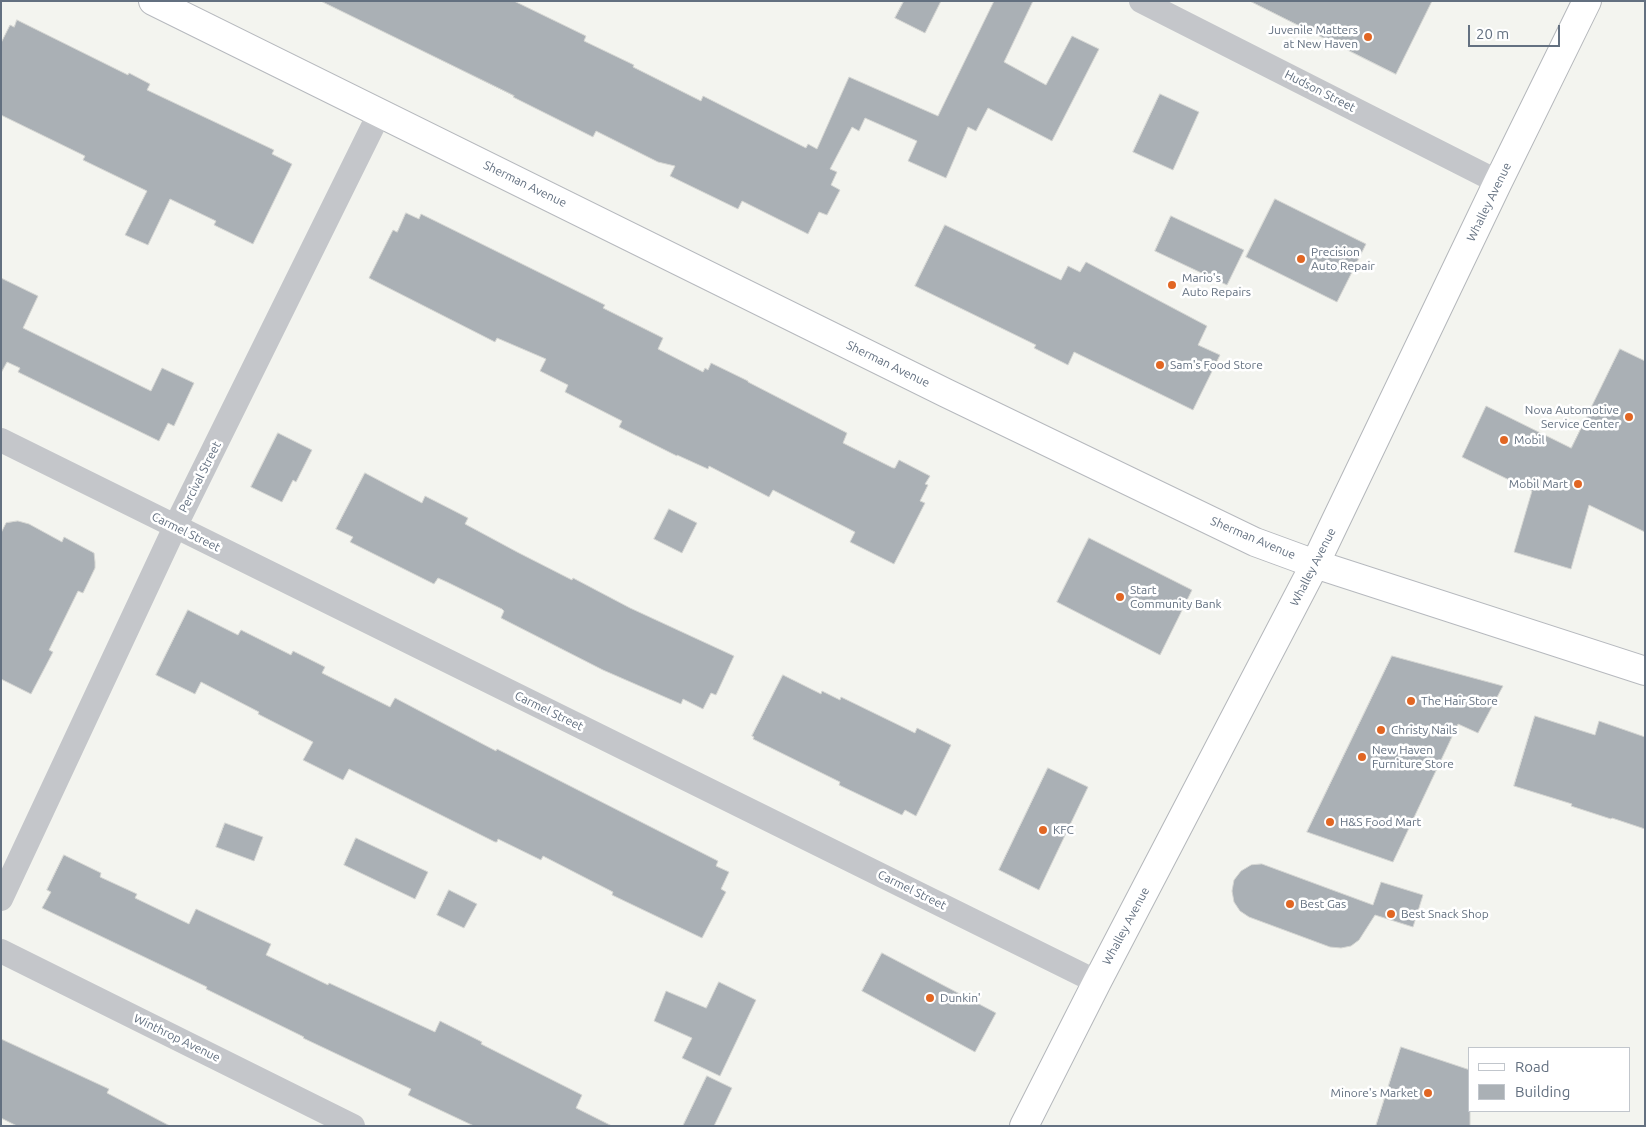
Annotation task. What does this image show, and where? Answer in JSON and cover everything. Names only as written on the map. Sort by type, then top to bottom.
[{"type":"main road","name":"Sherman Avenue","points":[[153,1],[937,388],[1255,542],[1315,564],[1645,671]]},
{"type":"main road","name":"Whalley Avenue","points":[[1024,1126],[1315,564],[1587,1]]},
{"type":"street","name":"Hudson Street","points":[[1141,1],[1498,182]]},
{"type":"street","name":"Percival Street","points":[[1,899],[175,527],[380,112]]},
{"type":"street","name":"Carmel Street","points":[[1,440],[1097,982]]},
{"type":"street","name":"Winthrop Avenue","points":[[1,951],[353,1126]]},
{"type":"building","points":[[321,1],[514,1],[586,36],[584,41],[701,101],[703,96],[806,148],[808,144],[817,149],[849,77],[938,116],[994,1],[1033,1],[1004,62],[1046,85],[1072,36],[1099,49],[1052,141],[988,108],[976,131],[968,127],[946,178],[908,161],[917,141],[865,118],[859,131],[852,127],[830,169],[837,172],[831,185],[840,190],[827,215],[819,212],[808,234],[742,201],[738,209],[670,176],[675,166],[658,162],[596,131],[593,137]]},
{"type":"building","points":[[904,1],[941,1],[925,33],[895,18]]},
{"type":"building","name":"Juvenile Matters at New Haven","points":[[1250,1],[1432,1],[1396,74]]},
{"type":"building","points":[[17,20],[128,75],[129,73],[150,84],[147,90],[274,150],[272,154],[292,164],[253,244],[214,225],[216,221],[170,199],[148,245],[125,235],[147,191],[83,160],[85,156],[1,115],[1,43],[10,25],[14,27]]},
{"type":"building","points":[[1160,94],[1199,112],[1173,170],[1133,152]]},
{"type":"building","points":[[1275,199],[1366,244],[1337,302],[1246,257]]},
{"type":"building","points":[[406,213],[419,219],[421,214],[605,305],[603,308],[663,338],[658,349],[703,372],[705,368],[708,370],[711,363],[748,381],[847,433],[843,443],[893,468],[895,468],[899,460],[930,476],[925,484],[928,485],[920,501],[925,503],[894,564],[850,542],[855,532],[773,490],[769,497],[709,466],[708,469],[677,456],[619,427],[622,421],[565,392],[568,385],[540,371],[546,359],[497,338],[495,342],[369,278],[393,230],[397,232]]},
{"type":"building","points":[[1171,216],[1244,250],[1227,285],[1155,251]]},
{"type":"building","points":[[945,225],[1061,280],[1068,266],[1080,272],[1086,262],[1207,326],[1198,345],[1220,355],[1193,410],[1074,352],[1068,365],[1034,348],[1036,345],[915,286]]},
{"type":"building","points":[[1,278],[38,296],[23,328],[151,391],[162,368],[194,383],[174,426],[168,423],[159,441],[18,372],[20,368],[7,362],[1,373]]},
{"type":"building","points":[[1620,349],[1645,361],[1645,532],[1589,505],[1571,569],[1514,552],[1532,491],[1462,457],[1486,406],[1571,448]]},
{"type":"building","points":[[278,433],[312,450],[296,482],[293,480],[282,502],[251,487]]},
{"type":"building","points":[[365,473],[422,503],[425,496],[468,518],[465,524],[517,552],[572,580],[573,578],[630,608],[734,656],[716,695],[711,693],[703,709],[683,699],[681,704],[603,670],[501,618],[504,611],[502,609],[447,582],[438,578],[434,584],[350,542],[353,537],[336,529]]},
{"type":"building","points":[[669,509],[697,523],[682,553],[654,539]]},
{"type":"building","points":[[18,521],[29,524],[62,542],[64,537],[94,553],[95,562],[95,568],[83,593],[78,591],[49,650],[53,652],[31,694],[1,679],[1,533],[6,523]]},
{"type":"building","points":[[1089,538],[1192,590],[1160,655],[1057,602]]},
{"type":"building","points":[[188,610],[238,635],[241,630],[291,655],[293,651],[325,667],[322,673],[390,707],[395,698],[496,751],[497,749],[718,861],[716,866],[729,872],[721,889],[726,892],[702,938],[612,895],[613,892],[543,856],[541,860],[498,839],[495,842],[349,769],[343,780],[303,760],[313,742],[201,682],[195,694],[156,675]]},
{"type":"building","points":[[1392,656],[1503,686],[1478,733],[1458,724],[1393,862],[1307,832]]},
{"type":"building","points":[[783,675],[821,694],[822,691],[840,700],[841,697],[915,733],[917,728],[951,745],[916,816],[905,810],[902,815],[839,785],[840,782],[753,739],[754,737],[752,736]]},
{"type":"building","points":[[1535,716],[1595,735],[1599,721],[1645,737],[1645,829],[1514,786]]},
{"type":"building","points":[[1048,768],[1088,787],[1039,890],[999,870]]},
{"type":"building","points":[[225,823],[263,837],[254,861],[216,847]]},
{"type":"building","points":[[356,838],[428,872],[415,899],[344,865]]},
{"type":"building","points":[[64,855],[101,873],[100,877],[137,894],[135,898],[189,924],[196,909],[271,944],[266,955],[328,985],[329,983],[435,1032],[440,1021],[582,1095],[576,1108],[612,1126],[474,1126],[408,1095],[411,1089],[303,1038],[206,989],[207,987],[42,908],[51,892],[47,890]]},
{"type":"building","points":[[1262,864],[1373,905],[1381,882],[1423,895],[1413,927],[1375,915],[1359,940],[1351,946],[1341,948],[1330,947],[1249,917],[1240,911],[1234,902],[1232,891],[1234,880],[1241,871],[1251,865]]},
{"type":"building","points":[[449,890],[477,904],[464,928],[437,915]]},
{"type":"building","points":[[882,953],[996,1013],[975,1052],[862,991]]},
{"type":"building","points":[[719,982],[756,1000],[720,1076],[682,1058],[692,1038],[654,1021],[666,991],[706,1008]]},
{"type":"building","points":[[1,1039],[109,1089],[107,1093],[170,1126],[17,1126],[1,1118]]},
{"type":"building","name":"Minore's Market","points":[[1401,1047],[1468,1069],[1468,1112],[1470,1112],[1470,1126],[1376,1126]]},
{"type":"building","points":[[707,1076],[732,1088],[714,1126],[683,1126]]},
{"type":"place","name":"Juvenile Matters at New Haven","points":[[1368,37]]},
{"type":"place","name":"Precision Auto Repair","points":[[1301,259]]},
{"type":"place","name":"Mario's Auto Repairs","points":[[1172,285]]},
{"type":"place","name":"Sam's Food Store","points":[[1160,365]]},
{"type":"place","name":"Nova Automotive Service Center","points":[[1629,417]]},
{"type":"place","name":"Mobil","points":[[1504,440]]},
{"type":"place","name":"Mobil Mart","points":[[1578,484]]},
{"type":"place","name":"Start Community Bank","points":[[1120,597]]},
{"type":"place","name":"The Hair Store","points":[[1411,701]]},
{"type":"place","name":"Christy Nails","points":[[1381,730]]},
{"type":"place","name":"New Haven Furniture Store","points":[[1362,757]]},
{"type":"place","name":"H&S Food Mart","points":[[1330,822]]},
{"type":"place","name":"KFC","points":[[1043,830]]},
{"type":"place","name":"Best Gas","points":[[1290,904]]},
{"type":"place","name":"Best Snack Shop","points":[[1391,914]]},
{"type":"place","name":"Dunkin'","points":[[930,998]]},
{"type":"place","name":"Minore's Market","points":[[1428,1093]]}]
